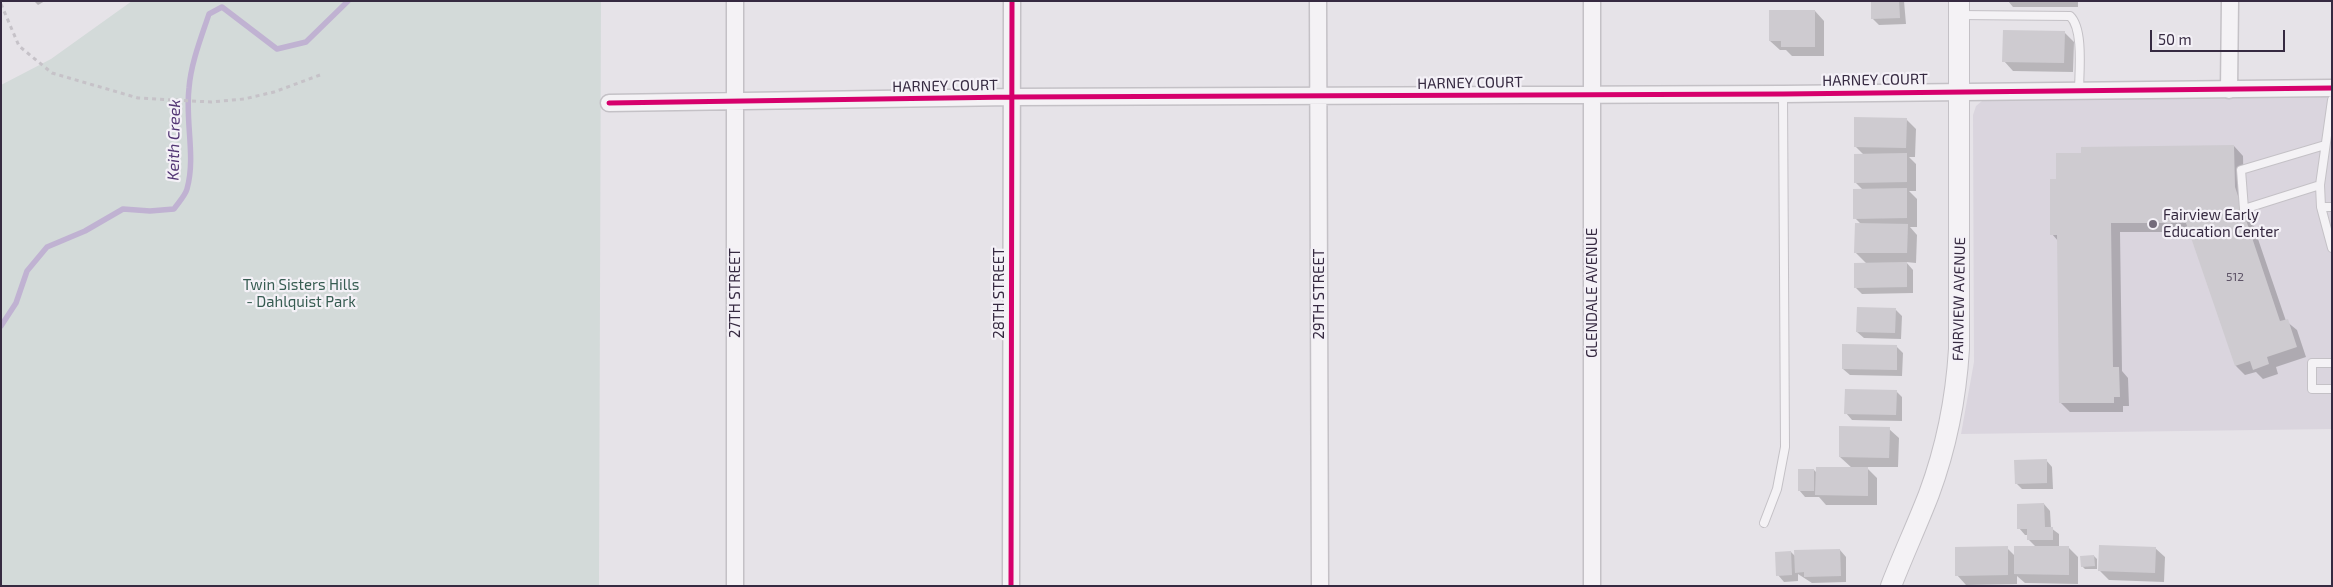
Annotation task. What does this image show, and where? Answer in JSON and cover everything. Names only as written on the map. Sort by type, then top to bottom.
[{"type":"street","name":"27TH STREET","points":[[735,1],[735,586]]},
{"type":"street","name":"28TH STREET","points":[[1012,1],[1012,586]]},
{"type":"street","name":"29TH STREET","points":[[1318,1],[1320,586]]},
{"type":"street","name":"GLENDALE AVENUE","points":[[1592,1],[1592,586]]},
{"type":"street","points":[[2229,90],[2230,1]]},
{"type":"street","name":"FAIRVIEW AVENUE","points":[[1891,586],[1929,494],[1946,438],[1954,395],[1959,349],[1959,8]]},
{"type":"street","name":"HARNEY COURT","points":[[609,103],[1012,97],[1318,97],[1960,91],[2079,92],[2332,88]]},
{"type":"lane","points":[[1959,8],[2070,16],[2076,21],[2078,33],[2079,92]]},
{"type":"lane","points":[[1764,523],[1777,489],[1785,447],[1783,94]]},
{"type":"lane","points":[[2332,100],[2322,158],[2320,185],[2321,207],[2332,248]]},
{"type":"lane","points":[[2320,185],[2244,209],[2241,170],[2325,145]]},
{"type":"lane","points":[[2322,158],[2332,158]]},
{"type":"lane","points":[[2321,207],[2332,207]]},
{"type":"lane","points":[[2332,363],[2312,363],[2312,389],[2332,389]]},
{"type":"path","points":[[1,4],[19,46],[52,73],[138,98],[211,102],[244,99],[274,92],[320,74]]},
{"type":"shaded area","name":"Fairview Early Education Center","points":[[2332,96],[2332,429],[1961,434],[1974,362],[1973,115],[1976,106],[1982,101],[1991,100]]},
{"type":"green space","name":"Twin Sisters Hills - Dahlquist Park","points":[[132,1],[601,1],[599,586],[1,586],[1,85],[51,59]]},
{"type":"building","points":[[1871,1],[1899,1],[1900,18],[1871,19]]},
{"type":"building","points":[[1769,10],[1815,10],[1815,47],[1781,47],[1781,41],[1769,41]]},
{"type":"building","points":[[2003,30],[2065,31],[2064,63],[2002,62]]},
{"type":"building","points":[[1854,117],[1907,118],[1906,148],[1854,147]]},
{"type":"building","points":[[2234,145],[2235,187],[2280,321],[2288,319],[2297,347],[2267,357],[2269,364],[2253,370],[2250,361],[2235,366],[2186,223],[2111,223],[2113,367],[2119,367],[2120,397],[2114,397],[2114,403],[2059,403],[2057,235],[2050,235],[2050,179],[2056,179],[2056,153],[2081,153],[2081,147]]},
{"type":"building","points":[[1907,153],[1907,182],[1854,183],[1854,154]]},
{"type":"building","points":[[1907,188],[1907,218],[1853,219],[1853,189]]},
{"type":"building","points":[[1855,223],[1908,224],[1907,253],[1854,253]]},
{"type":"building","points":[[1907,262],[1907,287],[1854,288],[1854,263]]},
{"type":"building","points":[[1857,307],[1896,308],[1895,333],[1856,332]]},
{"type":"building","points":[[1842,344],[1897,345],[1897,370],[1842,369]]},
{"type":"building","points":[[1845,389],[1897,390],[1896,415],[1844,414]]},
{"type":"building","points":[[1839,426],[1890,427],[1889,458],[1839,457]]},
{"type":"building","points":[[2047,459],[2047,483],[2015,484],[2014,460]]},
{"type":"building","points":[[1816,467],[1868,467],[1868,496],[1815,495]]},
{"type":"building","points":[[1798,469],[1814,469],[1814,491],[1798,491]]},
{"type":"building","points":[[2044,503],[2045,527],[2053,527],[2053,540],[2027,540],[2027,529],[2017,529],[2017,504]]},
{"type":"building","points":[[2099,545],[2156,547],[2155,573],[2098,571]]},
{"type":"building","points":[[2008,546],[2008,575],[1955,576],[1955,547]]},
{"type":"building","points":[[2014,546],[2069,546],[2069,575],[2014,574]]},
{"type":"building","points":[[1840,549],[1841,576],[1804,577],[1804,572],[1795,573],[1794,550]]},
{"type":"building","points":[[1791,551],[1792,575],[1776,576],[1775,552]]},
{"type":"building","points":[[2094,555],[2095,566],[2081,567],[2080,556]]},
{"type":"waterway","name":"Keith Creek","points":[[1,326],[16,303],[27,271],[47,247],[85,231],[123,209],[150,211],[174,209],[183,197],[190,177],[191,164],[188,113],[190,79],[209,14],[222,7],[277,49],[306,42],[348,1]]},
{"type":"cycle path","points":[[1011,586],[1012,1]]},
{"type":"cycle path","points":[[609,103],[1012,97],[1783,94],[2332,88]]},
{"type":"place","name":"Fairview Early Education Center","points":[[2153,224]]}]
